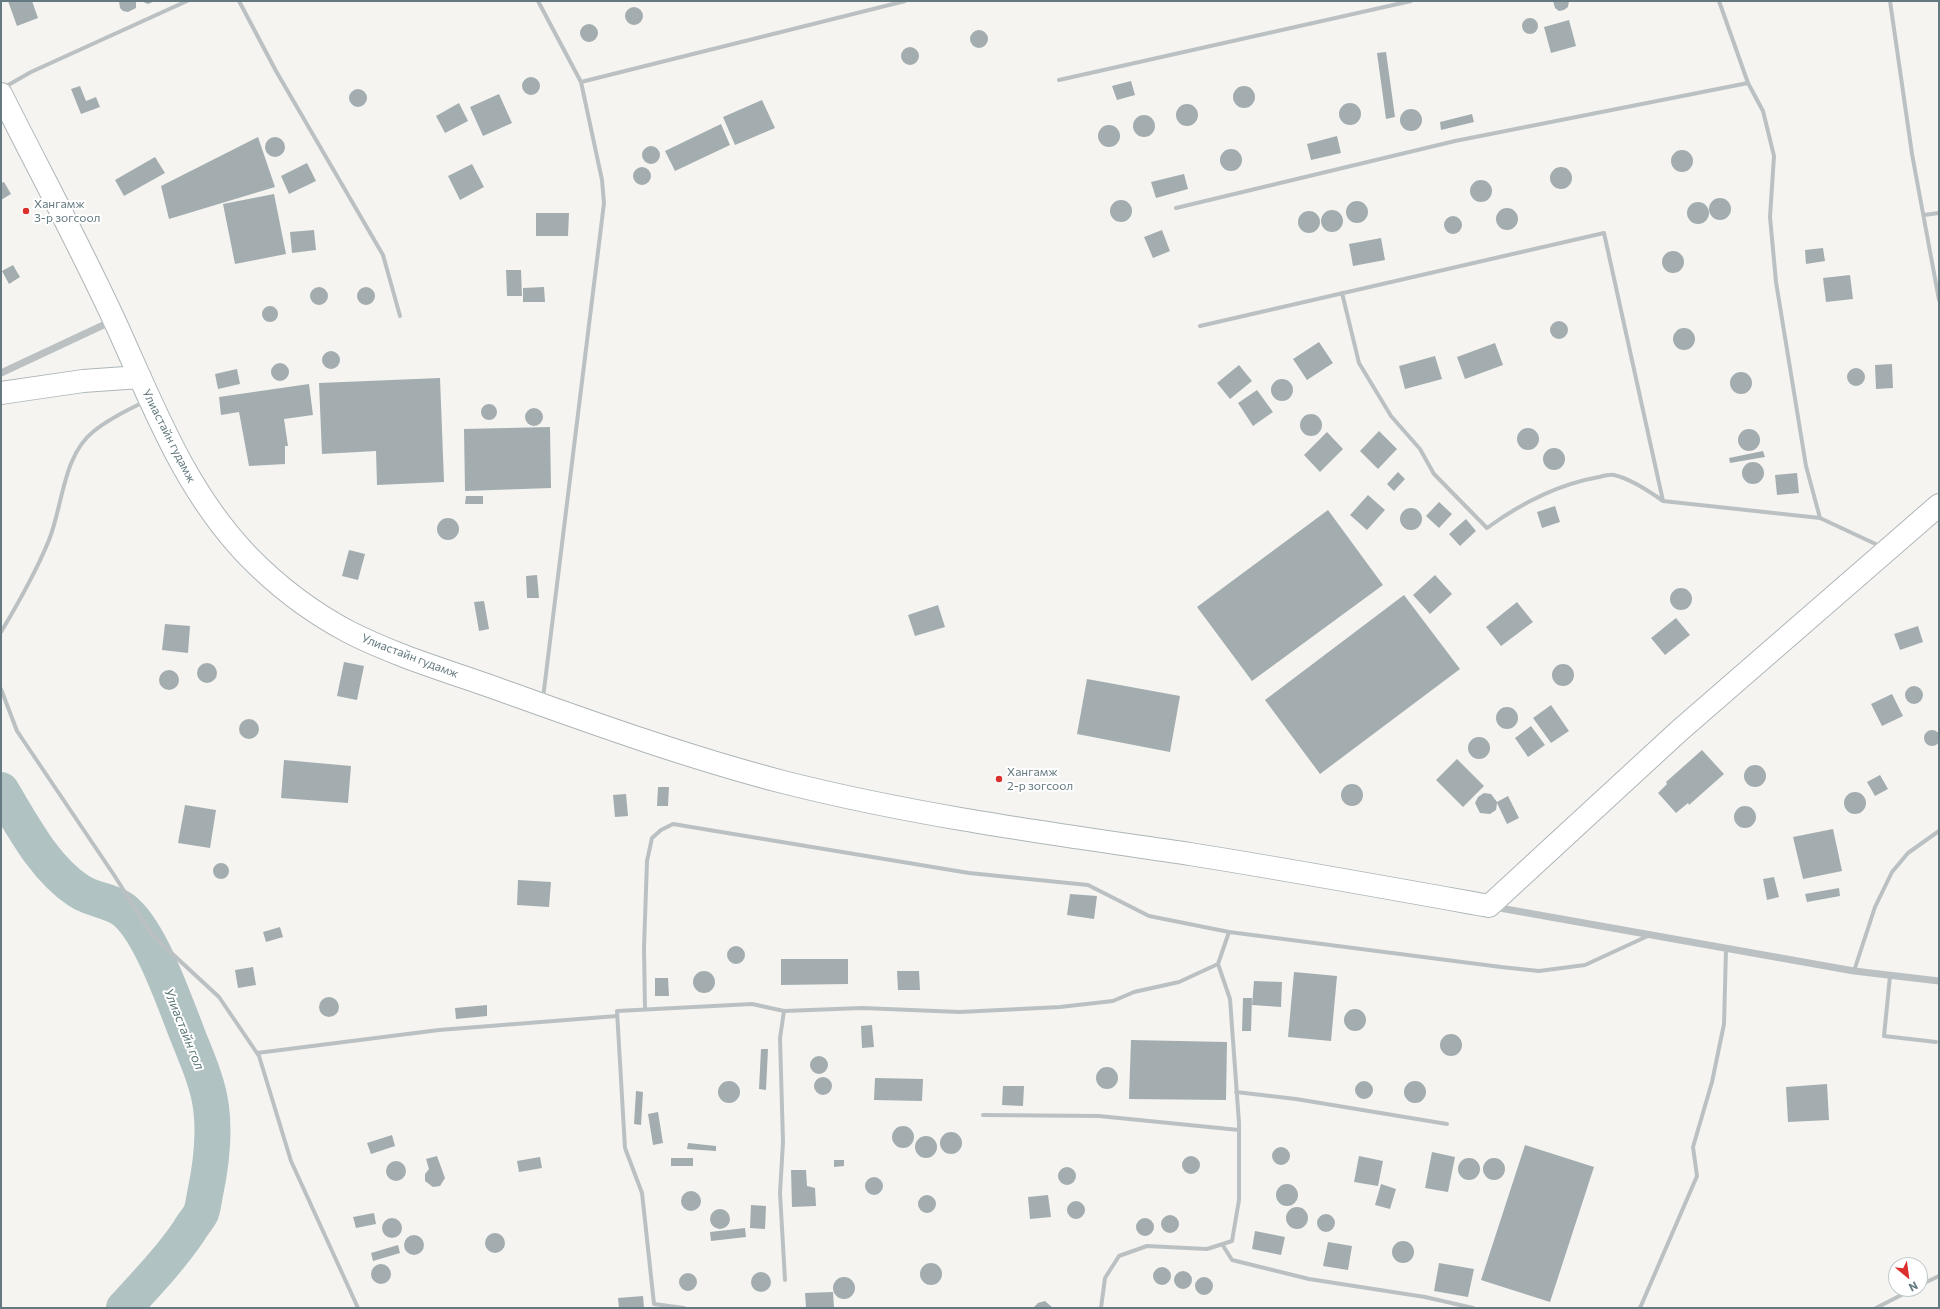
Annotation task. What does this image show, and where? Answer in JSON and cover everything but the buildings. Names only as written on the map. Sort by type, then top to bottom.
[{"type":"main road","name":"Улиастайн гудамж","points":[[1,94],[114,320],[178,458],[198,494],[222,527],[247,555],[282,587],[310,609],[350,633],[404,655],[542,705],[655,743],[781,781],[886,806],[1203,856],[1489,906]]},
{"type":"main road","points":[[1,394],[83,381],[140,377]]},
{"type":"main road","points":[[1489,906],[1679,731],[1939,505]]},
{"type":"street","points":[[1,89],[31,72],[187,1]]},
{"type":"street","points":[[239,1],[276,71],[383,255],[400,316]]},
{"type":"street","points":[[538,1],[581,82],[602,180],[604,203],[542,705]]},
{"type":"street","points":[[581,82],[904,1]]},
{"type":"street","points":[[1059,80],[1411,1]]},
{"type":"street","points":[[1719,1],[1748,83],[1763,111],[1774,156],[1770,217],[1776,282],[1806,466],[1820,518]]},
{"type":"street","points":[[1890,1],[1912,154],[1939,300]]},
{"type":"street","points":[[1176,208],[1455,141],[1748,83]]},
{"type":"street","points":[[1924,216],[1939,213]]},
{"type":"street","points":[[1200,326],[1604,233],[1663,501]]},
{"type":"street","points":[[1342,293],[1359,363],[1391,416],[1420,449],[1434,474],[1487,528],[1501,518],[1551,491],[1578,480],[1613,474],[1645,489],[1663,501],[1820,518],[1888,549]]},
{"type":"street","points":[[1,373],[53,350],[114,320]]},
{"type":"street","points":[[1,367],[15,366]]},
{"type":"street","points":[[1,632],[23,596],[50,539],[76,453],[93,432],[120,414],[150,400]]},
{"type":"street","points":[[1,689],[18,731],[152,935],[219,997],[257,1053],[291,1161],[358,1308]]},
{"type":"street","points":[[645,1010],[644,948],[647,861],[652,838],[661,830],[673,824],[969,873],[1088,885],[1149,916],[1229,932],[1539,971],[1585,965],[1650,935]]},
{"type":"street","points":[[1854,972],[1875,907],[1892,872],[1908,853],[1939,831]]},
{"type":"street","points":[[1489,906],[1854,972],[1939,981]]},
{"type":"street","points":[[1101,1308],[1105,1278],[1119,1256],[1147,1246],[1207,1249],[1232,1241],[1239,1200],[1239,1130],[1230,999],[1218,964],[1229,932]]},
{"type":"street","points":[[1640,1308],[1696,1176],[1692,1147],[1712,1082],[1724,1024],[1726,950]]},
{"type":"street","points":[[684,1308],[654,1304],[642,1193],[625,1148],[617,1011],[752,1004],[784,1011],[862,1008],[960,1012],[1060,1007],[1113,1001],[1134,992],[1179,982],[1218,964]]},
{"type":"street","points":[[1890,976],[1884,1036],[1936,1042]]},
{"type":"street","points":[[784,1011],[780,1038],[783,1142],[780,1193],[785,1280]]},
{"type":"street","points":[[257,1053],[439,1030],[617,1016]]},
{"type":"street","points":[[1236,1092],[1296,1099],[1447,1124]]},
{"type":"street","points":[[983,1115],[1099,1116],[1239,1130]]},
{"type":"street","points":[[1222,1244],[1232,1260],[1310,1279],[1424,1297],[1473,1308]]},
{"type":"street","points":[[1928,1282],[1939,1276]]},
{"type":"street","points":[[1876,1308],[1897,1297]]},
{"type":"waterway","name":"Улиастайн гол","points":[[1,790],[26,832],[55,871],[79,891],[91,897],[116,905],[122,909],[127,913],[145,937],[170,989],[205,1080],[210,1098],[213,1129],[212,1151],[201,1213],[158,1271],[124,1308]]},
{"type":"place","name":"Хангамж 3-р зогсоол","points":[[26,211]]},
{"type":"place","name":"Хангамж 2-р зогсоол","points":[[999,779]]}]
